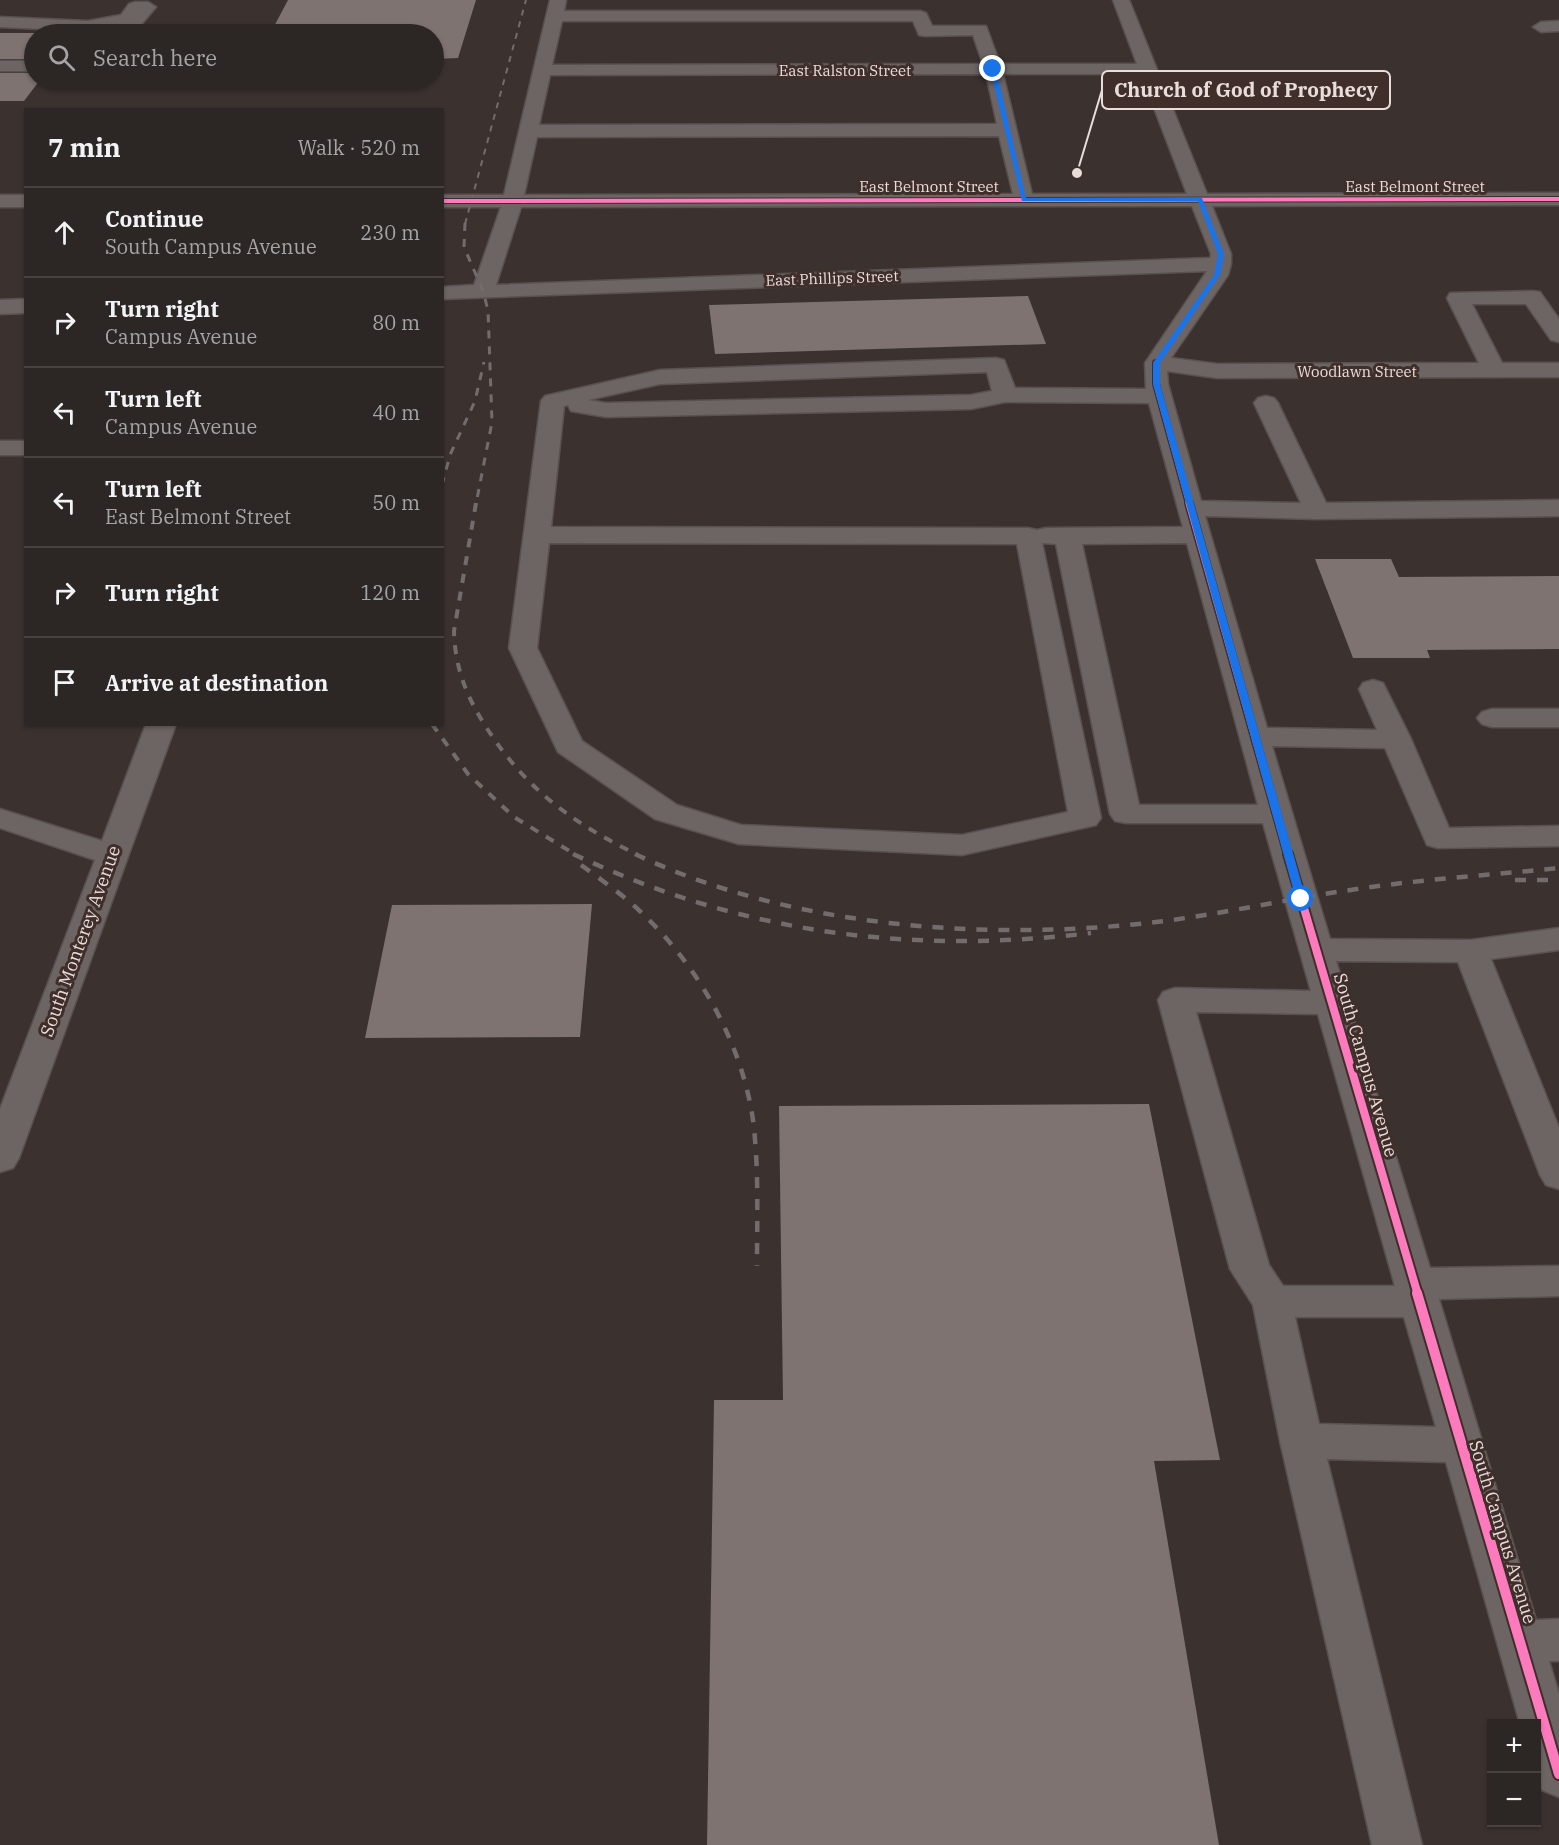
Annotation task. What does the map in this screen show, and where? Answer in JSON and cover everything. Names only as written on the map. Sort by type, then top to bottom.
[{"type":"street","points":[[1121,0],[1221,254],[1221,264],[1217,275],[1158,380]]},
{"type":"street","points":[[99,24],[127,19],[135,8],[148,8],[134,24]]},
{"type":"street","points":[[483,291],[513,200],[557,8],[920,16],[925,31],[980,30],[993,69],[1024,200]]},
{"type":"street","points":[[0,22],[44,24]]},
{"type":"street","points":[[1541,27],[1559,26]]},
{"type":"street","points":[[0,66],[24,66]]},
{"type":"street","name":"East Ralston Street","points":[[543,70],[1148,69]]},
{"type":"street","points":[[529,131],[1007,130]]},
{"type":"street","name":"East Belmont Street","points":[[444,201],[1559,199]]},
{"type":"street","points":[[0,201],[24,201]]},
{"type":"street","name":"East Phillips Street","points":[[444,292],[1221,264]]},
{"type":"street","points":[[1494,370],[1458,298],[1532,297],[1559,335]]},
{"type":"street","points":[[0,307],[24,306]]},
{"type":"street","points":[[1005,395],[996,365],[660,377],[553,401],[523,648],[569,746],[666,812],[739,834],[962,845],[1085,818],[1126,814],[1276,814]]},
{"type":"street","name":"Woodlawn Street","points":[[553,401],[606,410],[971,402],[1005,395],[1158,380],[1217,371],[1559,370]]},
{"type":"street","name":"South Campus Avenue","points":[[1158,380],[1193,522],[1254,737],[1462,1445],[1540,1641],[1559,1774]]},
{"type":"street","points":[[1266,403],[1317,511]]},
{"type":"street","points":[[0,448],[24,448]]},
{"type":"street","points":[[537,535],[1067,536],[1317,511],[1559,508]]},
{"type":"street","points":[[1028,536],[1085,818]]},
{"type":"street","points":[[1067,536],[1126,814]]},
{"type":"street","points":[[1373,689],[1438,838],[1559,836]]},
{"type":"street","points":[[1492,718],[1559,717]]},
{"type":"street","name":"South Monterey Avenue","points":[[0,1158],[160,726]]},
{"type":"street","points":[[1254,737],[1396,739]]},
{"type":"street","points":[[0,818],[112,855]]},
{"type":"street","points":[[1316,950],[1471,951],[1559,939]]},
{"type":"street","points":[[1471,951],[1559,1175]]},
{"type":"street","points":[[1332,1003],[1175,1000],[1250,1269],[1272,1302],[1301,1441],[1397,1845]]},
{"type":"street","points":[[1272,1302],[1559,1281]]},
{"type":"street","points":[[1301,1441],[1462,1445]]},
{"type":"building","points":[[288,0],[476,0],[458,58],[444,59],[444,24],[275,24]]},
{"type":"building","points":[[0,33],[24,33],[24,59],[0,59]]},
{"type":"building","points":[[0,73],[24,73],[24,90],[32,90],[24,101],[0,101]]},
{"type":"building","points":[[1028,296],[1046,344],[715,354],[709,305]]},
{"type":"building","points":[[1315,559],[1391,559],[1399,577],[1559,576],[1559,649],[1427,650],[1430,658],[1353,658]]},
{"type":"building","points":[[592,904],[580,1037],[365,1038],[392,905]]},
{"type":"building","points":[[1149,1104],[1220,1460],[1154,1461],[1219,1845],[707,1845],[714,1400],[783,1400],[779,1106]]},
{"type":"railway","points":[[465,224],[526,0]]},
{"type":"railway","points":[[465,223],[464,247],[483,291],[488,310],[492,422],[476,504]]},
{"type":"railway","points":[[444,478],[450,455],[475,401],[484,362]]},
{"type":"railway","points":[[476,503],[454,631],[457,658],[468,695],[503,751],[536,788],[573,818],[638,855]]},
{"type":"railway","points":[[433,726],[468,774],[514,817],[576,855]]},
{"type":"railway","points":[[573,854],[636,881],[699,903],[762,920],[826,931],[891,939],[956,941],[1023,939],[1091,933]]},
{"type":"railway","points":[[635,854],[694,879],[756,898],[821,913],[886,923],[1019,930],[1148,923],[1382,886],[1559,868]]},
{"type":"railway","points":[[581,865],[630,902],[665,937],[684,960],[716,1009],[728,1036],[739,1064],[753,1120],[757,1174],[757,1266]]},
{"type":"railway","points":[[1515,880],[1559,880]]},
{"type":"cycle path","points":[[444,201],[1559,199]]},
{"type":"cycle path","points":[[1156,363],[1156,384],[1161,403],[1276,814],[1559,1774]]},
{"type":"place","name":"Church of God of Prophecy","points":[[1077,173]]},
{"type":"route","points":[[993,69],[1024,200],[1200,200],[1221,254],[1221,264],[1217,275],[1156,363],[1156,384],[1301,899]]}]
